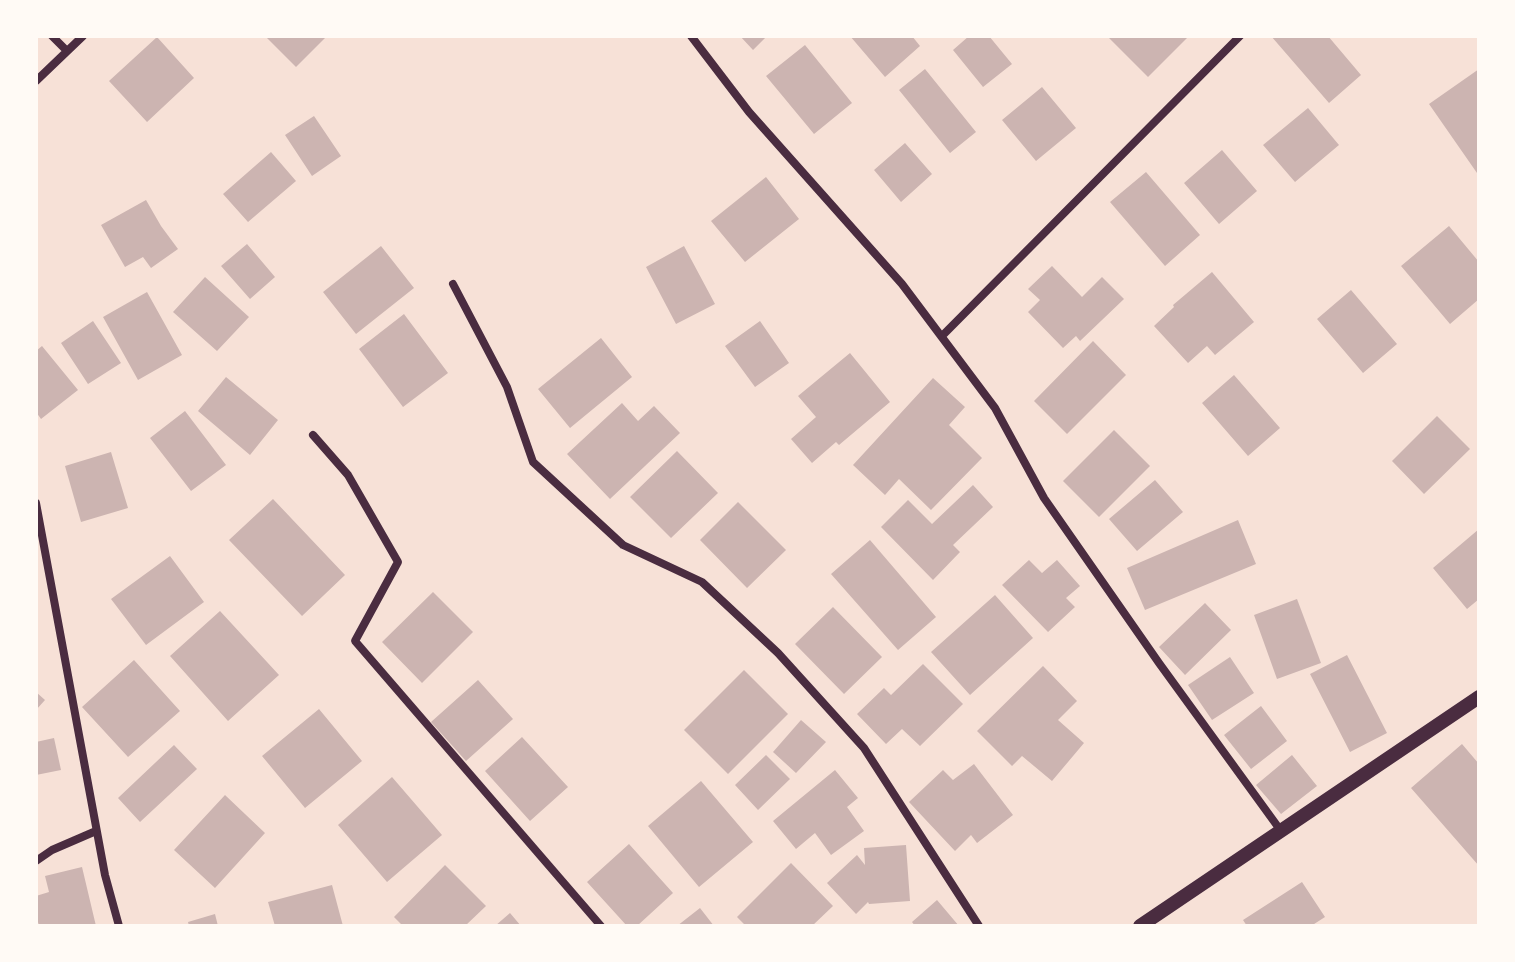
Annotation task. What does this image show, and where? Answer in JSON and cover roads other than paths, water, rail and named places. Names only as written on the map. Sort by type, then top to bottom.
[{"type":"street","points":[[52,36],[67,51]]},
{"type":"street","points":[[36,81],[83,36]]},
{"type":"street","points":[[691,36],[749,112],[902,284],[942,336],[995,408],[1044,498],[1281,831]]},
{"type":"street","points":[[942,336],[1240,36]]},
{"type":"street","points":[[453,284],[507,387],[533,462],[623,545],[702,582],[778,653],[864,748],[979,926]]},
{"type":"street","points":[[313,435],[348,475],[398,562],[355,641],[601,926]]},
{"type":"street","points":[[36,503],[96,831],[119,926]]},
{"type":"street","points":[[1140,926],[1479,697]]},
{"type":"street","points":[[36,861],[52,850],[96,831]]}]
